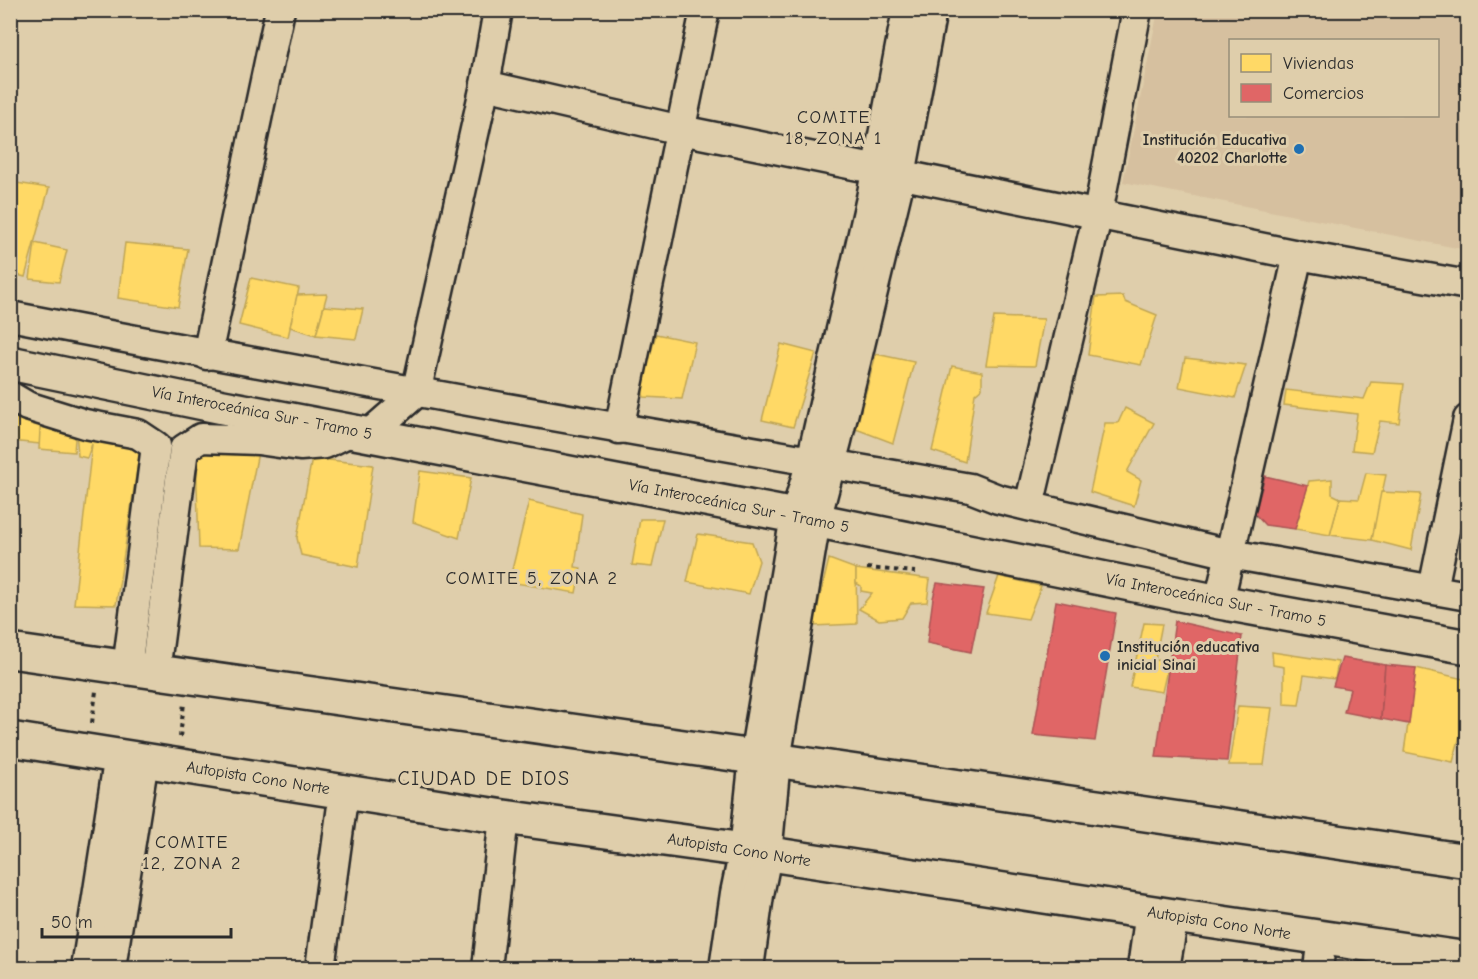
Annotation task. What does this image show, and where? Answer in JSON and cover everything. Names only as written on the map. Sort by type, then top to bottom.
[{"type":"main road","name":"Vía Interoceánica Sur - Tramo 5","points":[[10,363],[805,518],[1219,602],[1467,647]]},
{"type":"main road","points":[[10,651],[765,758],[1467,861]]},
{"type":"main road","name":"Autopista Cono Norte","points":[[10,739],[504,817],[755,852],[1162,914],[1320,953],[1467,959]]},
{"type":"street","points":[[207,355],[280,10]]},
{"type":"street","points":[[127,668],[184,449],[201,438],[258,440],[300,446],[325,444],[361,433],[416,393],[485,85],[498,10]]},
{"type":"street","points":[[619,429],[705,10]]},
{"type":"street","points":[[889,172],[907,10]]},
{"type":"street","points":[[724,969],[755,852],[765,758],[805,518],[821,463],[889,172],[932,10]]},
{"type":"street","points":[[1029,506],[1098,213],[1137,10]]},
{"type":"street","points":[[485,85],[681,130],[1298,255],[1467,285]]},
{"type":"street","points":[[1219,602],[1298,255]]},
{"type":"street","points":[[10,316],[416,393],[970,488],[998,499],[1230,554],[1467,596]]},
{"type":"street","points":[[10,396],[27,406],[85,424],[138,434],[156,446],[127,668]]},
{"type":"street","points":[[1433,589],[1467,419]]},
{"type":"street","points":[[86,969],[117,755]]},
{"type":"street","points":[[111,969],[117,755]]},
{"type":"street","points":[[320,969],[344,791]]},
{"type":"street","points":[[487,969],[504,817]]},
{"type":"street","points":[[749,969],[759,895],[755,852]]},
{"type":"street","points":[[1142,969],[1162,914]]},
{"type":"street","points":[[1162,914],[1165,969]]},
{"type":"path","points":[[117,755],[127,668]]},
{"type":"path","points":[[178,765],[188,677]]},
{"type":"shaded area","name":"Institución Educativa 40202 Charlotte","points":[[1158,11],[1467,11],[1467,250],[1123,182]]},
{"type":"building: Viviendas","points":[[10,182],[49,188],[25,277],[10,273]]},
{"type":"building: Viviendas","points":[[35,243],[67,250],[59,282],[30,279]]},
{"type":"building: Viviendas","points":[[125,243],[188,249],[178,307],[118,298]]},
{"type":"building: Viviendas","points":[[251,278],[299,288],[288,337],[239,325]]},
{"type":"building: Viviendas","points":[[327,294],[316,335],[290,327],[297,295]]},
{"type":"building: Viviendas","points":[[1123,296],[1125,302],[1157,315],[1141,365],[1088,355],[1096,297]]},
{"type":"building: Viviendas","points":[[324,306],[363,309],[356,339],[316,335]]},
{"type":"building: Viviendas","points":[[994,317],[1044,319],[1035,366],[986,365]]},
{"type":"building: Viviendas","points":[[656,334],[695,342],[682,399],[644,397],[641,388]]},
{"type":"building: Viviendas","points":[[781,344],[816,353],[793,427],[762,420]]},
{"type":"building: Viviendas","points":[[876,354],[914,362],[893,443],[856,429]]},
{"type":"building: Viviendas","points":[[1185,358],[1246,365],[1235,398],[1179,387]]},
{"type":"building: Viviendas","points":[[952,366],[982,372],[982,388],[975,394],[965,462],[932,451]]},
{"type":"building: Viviendas","points":[[1371,382],[1404,384],[1399,423],[1380,421],[1372,452],[1352,450],[1357,414],[1284,405],[1286,390],[1364,399]]},
{"type":"building: Viviendas","points":[[10,397],[43,401],[40,444],[10,441]]},
{"type":"building: Viviendas","points":[[1125,408],[1154,423],[1127,472],[1141,480],[1134,506],[1090,492],[1105,423],[1118,423]]},
{"type":"building: Viviendas","points":[[41,410],[77,414],[74,452],[39,449]]},
{"type":"building: Viviendas","points":[[76,429],[142,437],[116,605],[74,604],[92,444],[87,458],[78,456]]},
{"type":"building: Viviendas","points":[[261,437],[239,549],[199,548],[196,455],[201,438]]},
{"type":"building: Viviendas","points":[[312,458],[373,465],[358,567],[301,555],[297,538]]},
{"type":"building: Viviendas","points":[[420,471],[471,478],[459,538],[413,522]]},
{"type":"building: Viviendas","points":[[1366,473],[1386,475],[1372,540],[1330,535],[1340,498],[1359,499]]},
{"type":"building: Viviendas","points":[[1332,479],[1332,494],[1340,498],[1330,535],[1295,529],[1309,481]]},
{"type":"building: Viviendas","points":[[1381,492],[1421,494],[1411,550],[1372,540]]},
{"type":"building: Viviendas","points":[[529,501],[582,514],[575,567],[581,568],[576,593],[509,582]]},
{"type":"building: Viviendas","points":[[640,519],[663,519],[652,567],[632,565]]},
{"type":"building: Viviendas","points":[[1468,526],[1468,560],[1460,563]]},
{"type":"building: Viviendas","points":[[698,534],[752,542],[759,561],[749,594],[687,582]]},
{"type":"building: Viviendas","points":[[829,559],[856,569],[857,624],[813,626]]},
{"type":"building: Viviendas","points":[[856,569],[930,579],[927,602],[911,603],[902,618],[879,620],[859,609],[872,593],[861,591],[861,586],[856,583]]},
{"type":"building: Viviendas","points":[[999,576],[1041,586],[1028,619],[986,613]]},
{"type":"building: Viviendas","points":[[1144,623],[1162,624],[1155,660],[1169,661],[1162,692],[1130,687]]},
{"type":"building: Viviendas","points":[[1272,652],[1338,662],[1335,679],[1304,675],[1299,705],[1284,704],[1284,667],[1273,665]]},
{"type":"building: Viviendas","points":[[1416,668],[1468,680],[1468,706],[1453,762],[1404,752]]},
{"type":"building: Viviendas","points":[[1238,706],[1272,708],[1264,765],[1229,765]]},
{"type":"building: Comercios","points":[[1265,476],[1308,486],[1295,529],[1265,525],[1255,514]]},
{"type":"building: Comercios","points":[[937,583],[984,589],[971,652],[927,643]]},
{"type":"building: Comercios","points":[[1056,601],[1116,613],[1095,741],[1033,735]]},
{"type":"building: Comercios","points":[[1175,621],[1242,636],[1227,761],[1156,757]]},
{"type":"building: Comercios","points":[[1342,658],[1385,665],[1381,719],[1344,712],[1350,689],[1333,686]]},
{"type":"building: Comercios","points":[[1385,665],[1416,668],[1409,724],[1381,719]]},
{"type":"place","name":"Institución Educativa 40202 Charlotte","points":[[1299,149]]},
{"type":"place","name":"Institución educativa inicial Sinai","points":[[1105,656]]},
{"type":"district","name":"COMITE 18, ZONA 1","points":[[834,127]]},
{"type":"district","name":"COMITE 5, ZONA 2","points":[[532,578]]},
{"type":"district","name":"CIUDAD DE DIOS","points":[[484,778]]},
{"type":"district","name":"COMITE 12, ZONA 2","points":[[192,852]]}]
